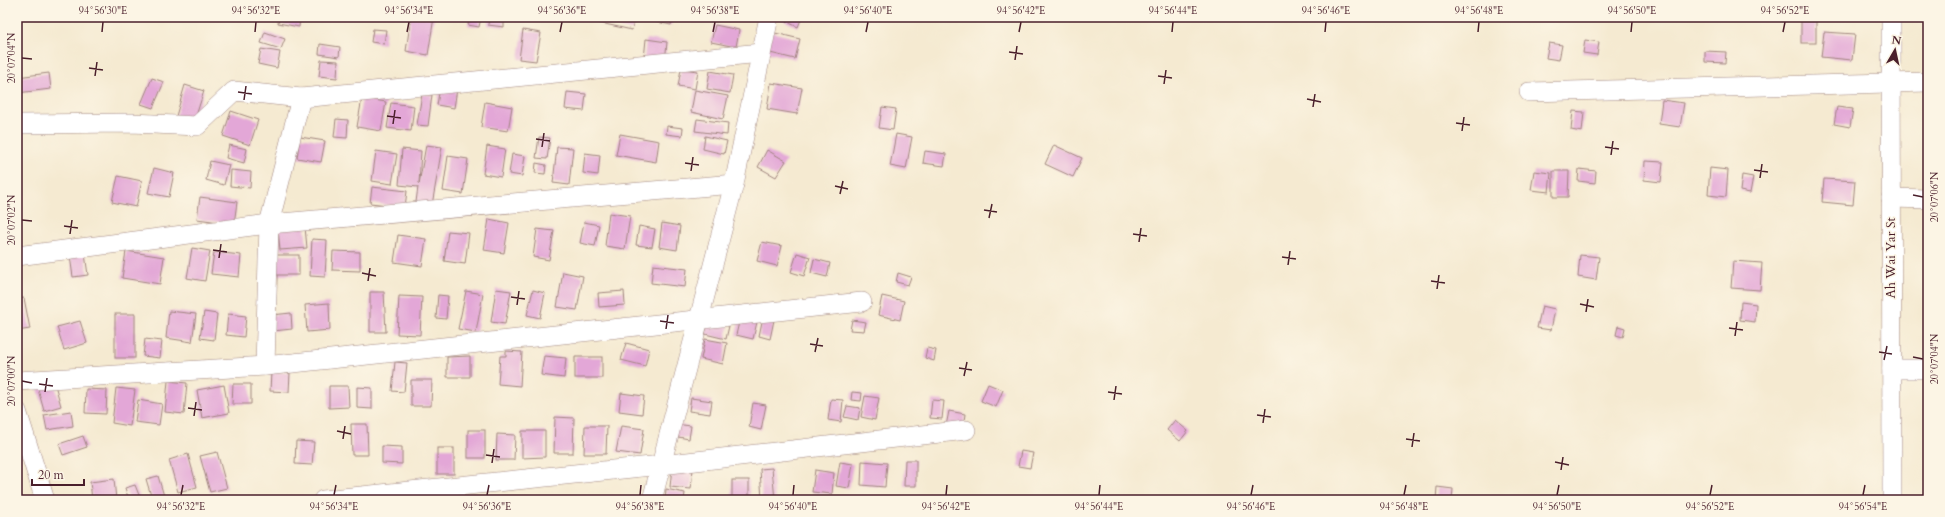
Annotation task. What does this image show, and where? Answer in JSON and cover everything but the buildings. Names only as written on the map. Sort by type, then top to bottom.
[{"type":"street","points":[[652,500],[734,184],[769,17]]},
{"type":"street","name":"Ah Wai Yar St","points":[[1891,17],[1892,500]]},
{"type":"street","points":[[17,124],[132,123],[197,126],[234,92],[301,98],[761,53]]},
{"type":"street","points":[[1529,92],[1928,82]]},
{"type":"street","points":[[265,366],[269,224],[301,98]]},
{"type":"street","points":[[17,256],[269,224],[734,184]]},
{"type":"street","points":[[1891,198],[1928,199]]},
{"type":"street","points":[[17,381],[265,366],[862,302]]},
{"type":"street","points":[[1892,370],[1928,369]]},
{"type":"street","points":[[17,410],[45,500]]},
{"type":"street","points":[[323,500],[661,465],[966,430]]}]
